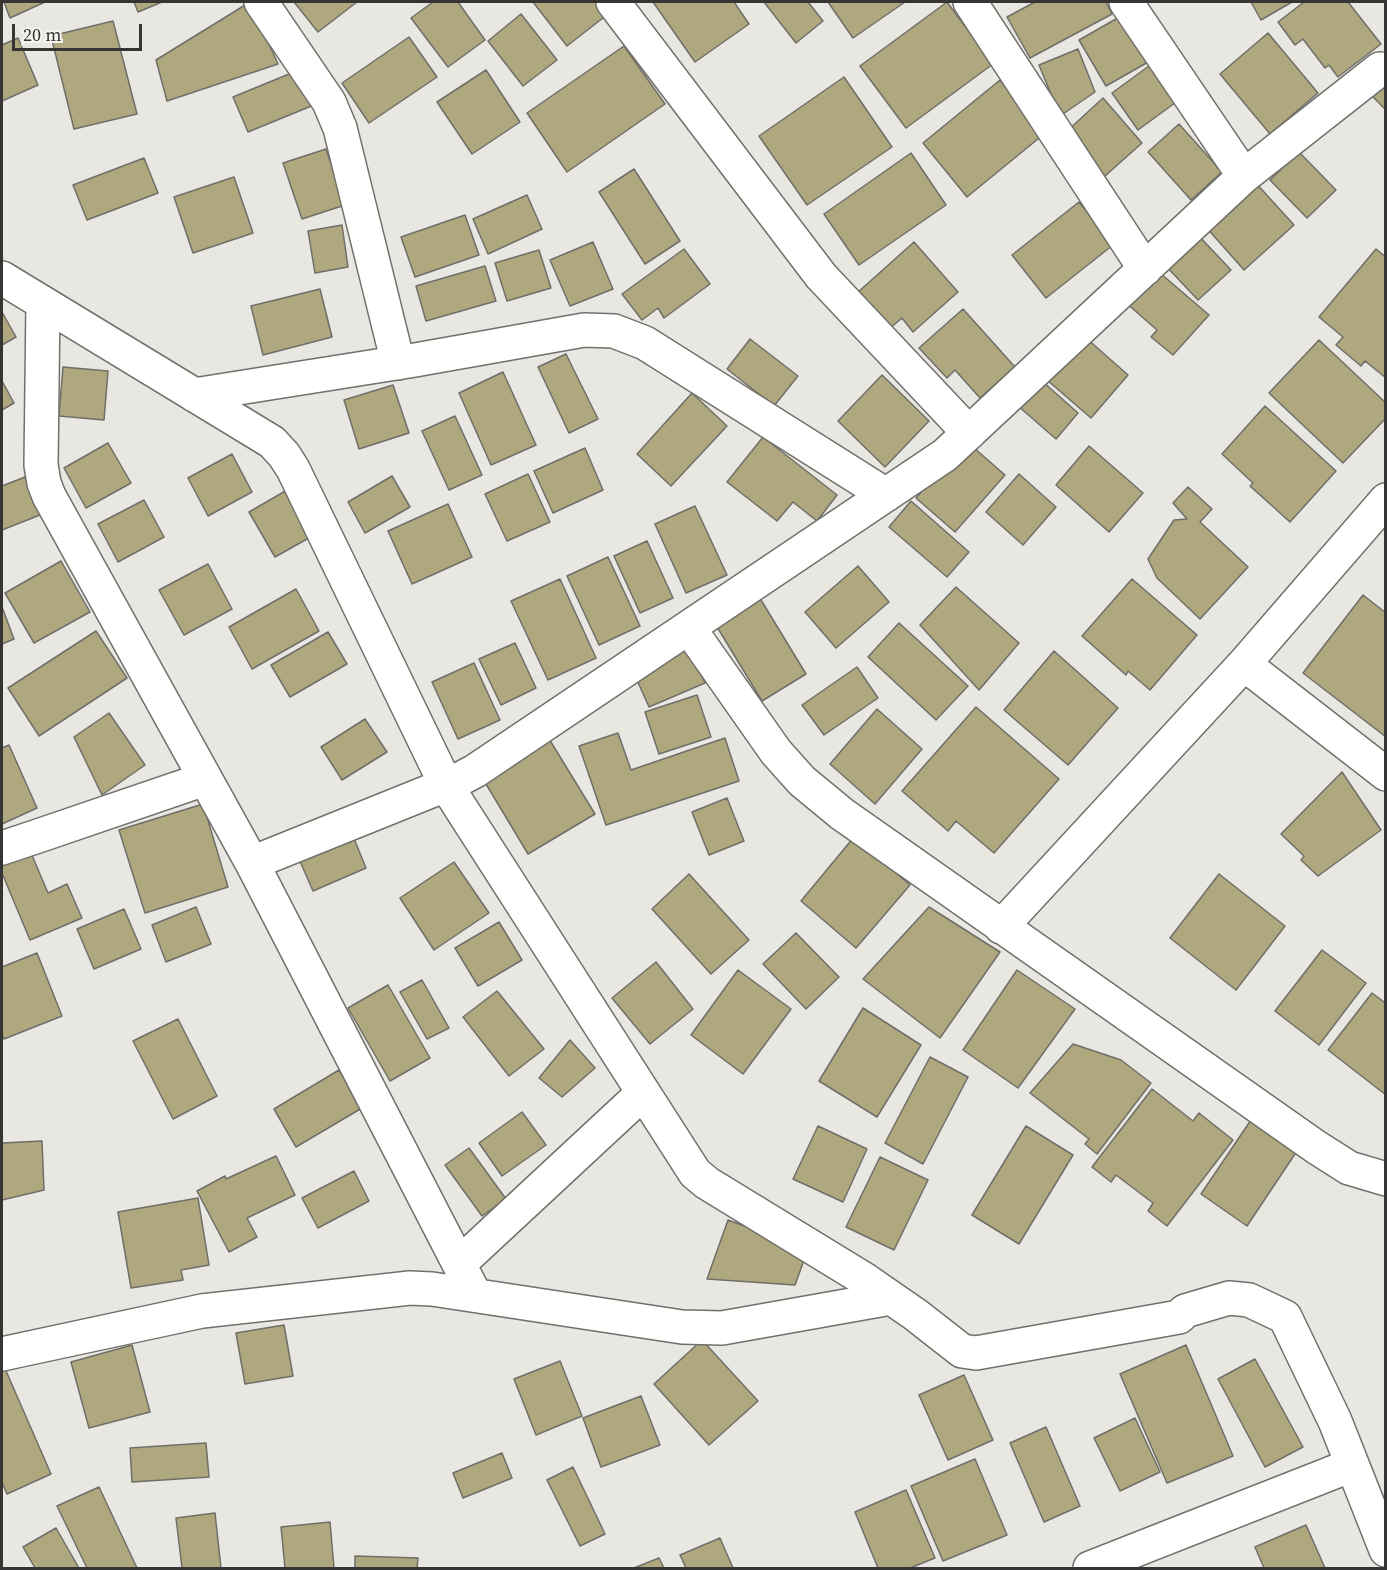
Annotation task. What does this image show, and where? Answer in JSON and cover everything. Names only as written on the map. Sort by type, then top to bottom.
[{"type":"street","points":[[261,2],[329,102],[340,128],[398,363]]},
{"type":"street","points":[[613,2],[821,276],[969,433]]},
{"type":"street","points":[[970,2],[1145,269]]},
{"type":"street","points":[[1126,2],[1244,176]]},
{"type":"street","points":[[252,863],[476,771],[945,455],[1244,176],[1380,69]]},
{"type":"street","points":[[2,278],[272,442],[284,455],[446,785],[695,1173],[864,1279],[904,1306],[962,1351],[976,1353],[1179,1317],[1185,1311],[1229,1298],[1249,1300],[1285,1317],[1335,1421],[1386,1550]]},
{"type":"street","points":[[43,303],[41,465],[49,496],[252,863],[475,1295]]},
{"type":"street","points":[[194,395],[398,363],[584,330],[614,331],[645,343],[886,495]]},
{"type":"street","points":[[1001,927],[1244,664],[1386,500]]},
{"type":"street","points":[[689,628],[776,753],[802,781],[842,814],[1316,1147],[1349,1168],[1386,1179]]},
{"type":"street","points":[[1244,664],[1386,774]]},
{"type":"street","points":[[2,848],[205,779]]},
{"type":"street","points":[[459,1264],[643,1093]]},
{"type":"street","points":[[2,1354],[220,1308],[410,1288],[475,1295],[700,1329],[904,1306]]},
{"type":"street","points":[[1090,1569],[1158,1556],[1352,1465]]},
{"type":"building","points":[[4,2],[45,2],[10,18]]},
{"type":"building","points":[[134,2],[162,2],[138,12]]},
{"type":"building","points":[[250,2],[278,64],[167,101],[156,60]]},
{"type":"building","points":[[294,2],[357,2],[318,32]]},
{"type":"building","points":[[433,2],[458,2],[485,40],[448,67],[411,18]]},
{"type":"building","points":[[533,2],[598,2],[608,14],[567,46]]},
{"type":"building","points":[[653,2],[734,2],[749,24],[695,62]]},
{"type":"building","points":[[764,2],[808,2],[823,21],[796,43]]},
{"type":"building","points":[[828,2],[905,2],[853,38]]},
{"type":"building","points":[[947,2],[993,64],[906,128],[860,66]]},
{"type":"building","points":[[1035,2],[1106,2],[1112,14],[1030,58],[1007,17]]},
{"type":"building","points":[[1251,2],[1292,2],[1261,20]]},
{"type":"building","points":[[1304,2],[1348,2],[1381,44],[1338,77],[1329,65],[1325,68],[1303,39],[1295,45],[1278,22]]},
{"type":"building","points":[[521,14],[557,60],[523,86],[488,41]]},
{"type":"building","points":[[1123,15],[1150,61],[1106,86],[1079,40]]},
{"type":"building","points":[[113,21],[137,114],[74,129],[51,36]]},
{"type":"building","points":[[1268,33],[1318,93],[1270,134],[1220,74]]},
{"type":"building","points":[[409,37],[437,77],[369,123],[342,83]]},
{"type":"building","points":[[18,38],[38,85],[2,101],[2,45]]},
{"type":"building","points":[[624,46],[665,104],[567,172],[527,113]]},
{"type":"building","points":[[1078,49],[1095,92],[1060,116],[1039,65]]},
{"type":"building","points":[[1153,63],[1179,100],[1138,130],[1112,93]]},
{"type":"building","points":[[311,65],[326,100],[248,132],[233,97]]},
{"type":"building","points":[[486,70],[520,122],[472,154],[437,102]]},
{"type":"building","points":[[844,77],[892,147],[807,205],[759,136]]},
{"type":"building","points":[[1000,80],[1044,134],[967,197],[923,143]]},
{"type":"building","points":[[1386,80],[1386,110],[1371,95]]},
{"type":"building","points":[[1103,98],[1142,143],[1105,176],[1066,132]]},
{"type":"building","points":[[1179,124],[1222,172],[1191,200],[1148,152]]},
{"type":"building","points":[[326,149],[345,205],[302,219],[283,163]]},
{"type":"building","points":[[1299,152],[1336,190],[1307,218],[1270,180]]},
{"type":"building","points":[[911,153],[946,205],[859,265],[824,214]]},
{"type":"building","points":[[144,158],[158,193],[87,220],[73,185]]},
{"type":"building","points":[[634,169],[680,241],[645,264],[599,192]]},
{"type":"building","points":[[234,177],[253,233],[193,253],[174,197]]},
{"type":"building","points":[[1254,181],[1294,225],[1244,270],[1205,226]]},
{"type":"building","points":[[527,195],[542,229],[488,254],[473,219]]},
{"type":"building","points":[[1079,202],[1113,245],[1046,298],[1012,255]]},
{"type":"building","points":[[465,215],[479,255],[415,277],[401,237]]},
{"type":"building","points":[[342,225],[348,267],[315,273],[308,231]]},
{"type":"building","points":[[1197,234],[1231,270],[1198,300],[1164,264]]},
{"type":"building","points":[[593,242],[613,289],[570,306],[550,260]]},
{"type":"building","points":[[914,242],[958,292],[913,332],[902,318],[889,329],[857,293]]},
{"type":"building","points":[[684,249],[710,284],[664,318],[658,308],[642,320],[622,294]]},
{"type":"building","points":[[1376,249],[1386,257],[1386,378],[1365,361],[1361,366],[1336,345],[1343,337],[1319,317]]},
{"type":"building","points":[[539,250],[551,288],[507,301],[495,263]]},
{"type":"building","points":[[485,266],[496,301],[426,321],[416,286]]},
{"type":"building","points":[[1153,267],[1209,315],[1173,355],[1151,337],[1157,330],[1124,301]]},
{"type":"building","points":[[320,289],[332,337],[263,355],[251,306]]},
{"type":"building","points":[[963,309],[1015,367],[980,398],[955,370],[947,378],[919,348]]},
{"type":"building","points":[[2,312],[16,337],[2,345]]},
{"type":"building","points":[[1085,337],[1128,375],[1091,418],[1047,380]]},
{"type":"building","points":[[750,339],[798,376],[774,406],[727,369]]},
{"type":"building","points":[[1319,340],[1386,403],[1386,418],[1343,463],[1269,393]]},
{"type":"building","points":[[566,354],[598,419],[569,433],[538,367]]},
{"type":"building","points":[[63,367],[108,371],[104,420],[59,416]]},
{"type":"building","points":[[503,372],[536,445],[491,465],[459,393]]},
{"type":"building","points":[[1033,373],[1078,413],[1056,439],[1010,399]]},
{"type":"building","points":[[882,375],[929,421],[885,467],[838,421]]},
{"type":"building","points":[[2,381],[14,403],[2,410]]},
{"type":"building","points":[[393,385],[409,433],[359,449],[344,400]]},
{"type":"building","points":[[692,393],[727,426],[671,486],[637,454]]},
{"type":"building","points":[[1265,406],[1336,471],[1290,522],[1250,486],[1253,483],[1222,454]]},
{"type":"building","points":[[455,416],[482,475],[449,490],[422,431]]},
{"type":"building","points":[[763,437],[837,495],[817,521],[793,502],[777,521],[727,482]]},
{"type":"building","points":[[966,441],[1005,475],[955,532],[916,498]]},
{"type":"building","points":[[108,443],[131,483],[86,508],[64,468]]},
{"type":"building","points":[[1089,446],[1143,493],[1109,532],[1056,485]]},
{"type":"building","points":[[585,448],[603,490],[553,513],[534,471]]},
{"type":"building","points":[[232,454],[252,492],[208,516],[188,478]]},
{"type":"building","points":[[528,474],[550,522],[507,541],[485,494]]},
{"type":"building","points":[[1019,474],[1056,507],[1023,545],[986,512]]},
{"type":"building","points":[[392,476],[410,507],[365,533],[348,502]]},
{"type":"building","points":[[25,477],[40,515],[2,530],[2,486]]},
{"type":"building","points":[[306,479],[332,525],[275,557],[249,512]]},
{"type":"building","points":[[1188,487],[1212,509],[1200,522],[1248,567],[1200,619],[1157,578],[1148,559],[1174,520],[1187,519],[1173,503]]},
{"type":"building","points":[[144,500],[164,537],[118,562],[98,524]]},
{"type":"building","points":[[911,501],[969,552],[947,577],[889,527]]},
{"type":"building","points":[[448,504],[472,557],[412,584],[388,531]]},
{"type":"building","points":[[695,506],[727,575],[686,593],[655,524]]},
{"type":"building","points":[[647,541],[673,598],[640,613],[614,556]]},
{"type":"building","points":[[608,557],[640,626],[599,645],[567,576]]},
{"type":"building","points":[[61,561],[90,612],[34,643],[5,593]]},
{"type":"building","points":[[208,564],[232,609],[184,635],[159,590]]},
{"type":"building","points":[[858,566],[889,602],[836,648],[805,612]]},
{"type":"building","points":[[560,579],[596,658],[548,680],[511,601]]},
{"type":"building","points":[[1132,579],[1197,635],[1150,690],[1128,671],[1126,675],[1082,636]]},
{"type":"building","points":[[956,587],[1019,643],[979,690],[920,625]]},
{"type":"building","points":[[296,589],[319,631],[252,669],[229,627]]},
{"type":"building","points":[[755,590],[806,674],[762,701],[711,617]]},
{"type":"building","points":[[1363,595],[1386,613],[1386,737],[1303,673]]},
{"type":"building","points":[[2,607],[14,639],[2,644]]},
{"type":"building","points":[[899,623],[968,686],[936,720],[868,657]]},
{"type":"building","points":[[96,631],[127,678],[39,736],[8,688]]},
{"type":"building","points":[[328,632],[347,664],[290,697],[271,665]]},
{"type":"building","points":[[515,643],[536,688],[501,705],[479,659]]},
{"type":"building","points":[[687,645],[705,683],[649,707],[632,669]]},
{"type":"building","points":[[1054,651],[1118,708],[1068,765],[1004,710]]},
{"type":"building","points":[[474,663],[500,720],[458,739],[432,682]]},
{"type":"building","points":[[857,667],[878,698],[824,735],[802,705]]},
{"type":"building","points":[[697,695],[711,737],[659,754],[645,712]]},
{"type":"building","points":[[976,707],[1059,779],[994,853],[956,821],[948,831],[902,791]]},
{"type":"building","points":[[877,709],[922,749],[875,804],[830,764]]},
{"type":"building","points":[[109,713],[145,765],[102,795],[74,737]]},
{"type":"building","points":[[365,719],[387,752],[342,780],[321,747]]},
{"type":"building","points":[[543,729],[595,814],[528,854],[477,769]]},
{"type":"building","points":[[618,733],[631,770],[725,738],[739,781],[606,825],[579,746]]},
{"type":"building","points":[[9,745],[37,808],[2,824],[2,748]]},
{"type":"building","points":[[1342,772],[1381,830],[1318,876],[1301,860],[1304,856],[1281,834]]},
{"type":"building","points":[[727,798],[744,841],[709,855],[692,812]]},
{"type":"building","points":[[203,804],[228,887],[145,913],[119,830]]},
{"type":"building","points":[[353,836],[366,868],[313,891],[299,859]]},
{"type":"building","points":[[854,837],[910,885],[856,948],[801,901]]},
{"type":"building","points":[[31,853],[48,893],[67,884],[82,918],[30,940],[2,873],[2,866]]},
{"type":"building","points":[[454,862],[489,913],[434,950],[400,898]]},
{"type":"building","points":[[689,874],[749,940],[711,974],[652,909]]},
{"type":"building","points":[[1219,874],[1285,926],[1236,990],[1170,938]]},
{"type":"building","points":[[196,907],[211,944],[166,962],[152,925]]},
{"type":"building","points":[[929,907],[1000,952],[940,1038],[863,979]]},
{"type":"building","points":[[124,909],[141,949],[94,969],[77,929]]},
{"type":"building","points":[[499,922],[522,960],[478,986],[455,948]]},
{"type":"building","points":[[796,933],[839,977],[806,1009],[763,964]]},
{"type":"building","points":[[1322,950],[1366,983],[1319,1045],[1275,1011]]},
{"type":"building","points":[[37,953],[62,1016],[4,1039],[2,1034],[2,967]]},
{"type":"building","points":[[656,962],[693,1009],[650,1044],[612,998]]},
{"type":"building","points":[[738,970],[791,1009],[743,1074],[691,1035]]},
{"type":"building","points":[[1017,970],[1075,1009],[1018,1088],[963,1050]]},
{"type":"building","points":[[422,980],[449,1028],[427,1039],[400,992]]},
{"type":"building","points":[[388,985],[430,1058],[390,1081],[348,1008]]},
{"type":"building","points":[[497,991],[544,1049],[509,1076],[463,1017]]},
{"type":"building","points":[[1372,993],[1384,1002],[1386,1000],[1386,1095],[1328,1050]]},
{"type":"building","points":[[863,1008],[921,1045],[877,1117],[819,1081]]},
{"type":"building","points":[[178,1019],[217,1096],[173,1119],[133,1041]]},
{"type":"building","points":[[570,1040],[595,1068],[562,1097],[539,1078]]},
{"type":"building","points":[[1073,1044],[1121,1060],[1151,1083],[1097,1154],[1085,1144],[1089,1139],[1030,1093]]},
{"type":"building","points":[[930,1057],[968,1077],[923,1164],[885,1143]]},
{"type":"building","points":[[339,1070],[362,1108],[296,1147],[274,1109]]},
{"type":"building","points":[[1152,1089],[1193,1121],[1199,1113],[1233,1140],[1167,1226],[1148,1211],[1153,1203],[1116,1175],[1111,1182],[1092,1167]]},
{"type":"building","points":[[522,1112],[546,1145],[502,1176],[479,1143]]},
{"type":"building","points":[[1253,1117],[1299,1148],[1247,1226],[1201,1194]]},
{"type":"building","points":[[818,1126],[867,1149],[843,1202],[793,1179]]},
{"type":"building","points":[[1026,1126],[1073,1155],[1019,1244],[972,1215]]},
{"type":"building","points":[[42,1141],[44,1190],[2,1200],[2,1143]]},
{"type":"building","points":[[469,1148],[506,1199],[482,1216],[445,1165]]},
{"type":"building","points":[[276,1156],[295,1195],[247,1218],[257,1237],[229,1252],[197,1191],[225,1176],[226,1179]]},
{"type":"building","points":[[880,1157],[928,1180],[894,1250],[846,1227]]},
{"type":"building","points":[[354,1171],[369,1201],[318,1228],[302,1198]]},
{"type":"building","points":[[198,1198],[209,1265],[181,1270],[183,1280],[131,1288],[118,1212]]},
{"type":"building","points":[[728,1220],[808,1249],[795,1285],[707,1279]]},
{"type":"building","points":[[284,1325],[293,1376],[245,1384],[236,1333]]},
{"type":"building","points":[[702,1340],[758,1401],[709,1445],[654,1384]]},
{"type":"building","points":[[132,1345],[150,1412],[89,1428],[71,1362]]},
{"type":"building","points":[[1186,1345],[1233,1456],[1167,1483],[1120,1374]]},
{"type":"building","points":[[1255,1359],[1303,1447],[1265,1467],[1218,1379]]},
{"type":"building","points":[[560,1361],[582,1416],[536,1435],[514,1379]]},
{"type":"building","points":[[3,1364],[51,1474],[7,1494],[2,1482]]},
{"type":"building","points":[[964,1375],[993,1440],[948,1460],[919,1395]]},
{"type":"building","points":[[641,1396],[660,1445],[601,1467],[583,1418]]},
{"type":"building","points":[[1135,1418],[1160,1472],[1120,1491],[1094,1438]]},
{"type":"building","points":[[1046,1427],[1080,1506],[1044,1522],[1010,1443]]},
{"type":"building","points":[[206,1443],[209,1477],[132,1482],[130,1448]]},
{"type":"building","points":[[502,1453],[512,1478],[463,1498],[453,1473]]},
{"type":"building","points":[[975,1459],[1007,1535],[943,1561],[911,1486]]},
{"type":"building","points":[[573,1467],[605,1534],[580,1546],[547,1480]]},
{"type":"building","points":[[99,1487],[137,1568],[87,1568],[57,1506]]},
{"type":"building","points":[[906,1490],[935,1558],[910,1568],[878,1568],[855,1512]]},
{"type":"building","points":[[215,1513],[221,1568],[182,1568],[176,1518]]},
{"type":"building","points":[[330,1522],[334,1568],[285,1568],[281,1527]]},
{"type":"building","points":[[1306,1525],[1325,1568],[1264,1568],[1255,1547]]},
{"type":"building","points":[[56,1528],[79,1568],[35,1568],[23,1547]]},
{"type":"building","points":[[720,1538],[733,1568],[686,1568],[680,1555]]},
{"type":"building","points":[[355,1556],[418,1558],[417,1568],[355,1568]]},
{"type":"building","points":[[659,1558],[664,1568],[634,1568]]}]
